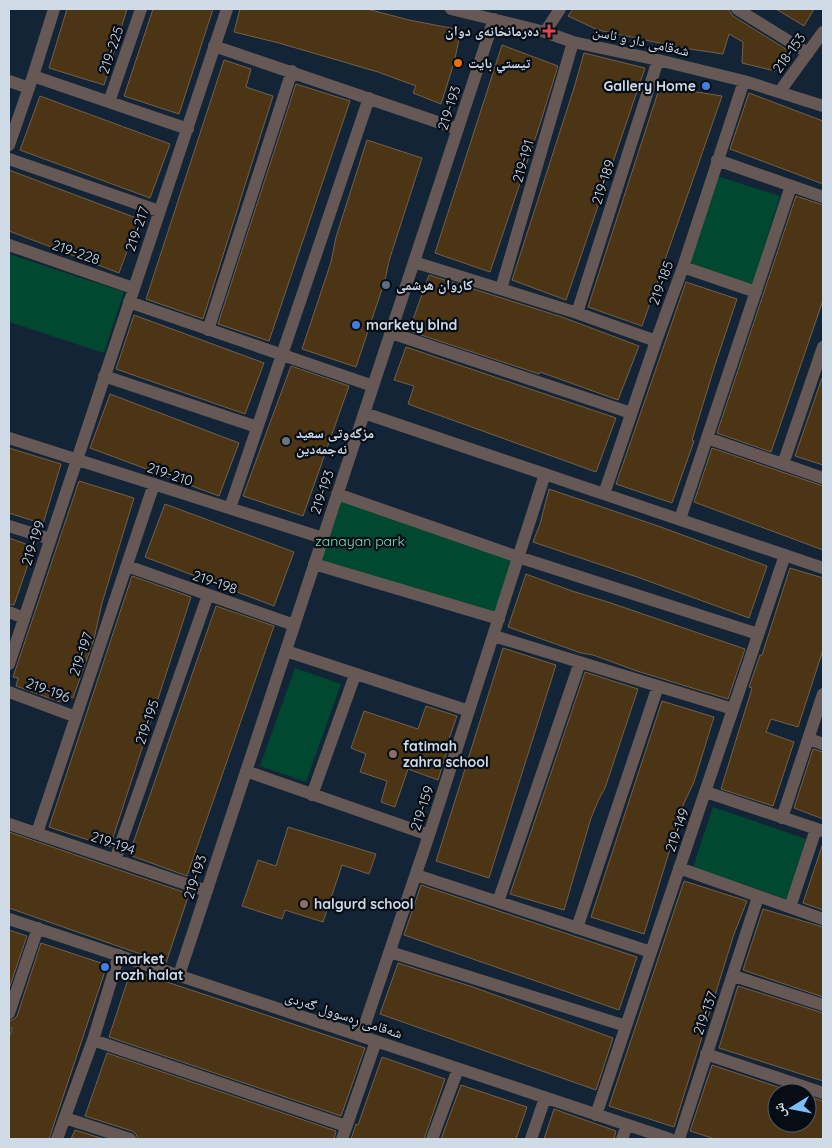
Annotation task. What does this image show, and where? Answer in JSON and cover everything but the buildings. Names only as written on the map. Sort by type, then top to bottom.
[{"type":"street","points":[[9,145],[54,9]]},
{"type":"street","name":"219-225","points":[[109,102],[141,9]]},
{"type":"street","name":"219-217","points":[[76,459],[227,9]]},
{"type":"street","name":"شەقامی دار و ئاسن","points":[[451,9],[545,32],[573,42],[744,81],[823,106]]},
{"type":"street","points":[[545,32],[560,9]]},
{"type":"street","points":[[738,9],[808,52]]},
{"type":"street","name":"219-193","points":[[179,975],[494,19]]},
{"type":"street","name":"218-153","points":[[780,91],[823,32]]},
{"type":"street","name":"219-191","points":[[501,289],[573,42]]},
{"type":"street","points":[[214,46],[458,129]]},
{"type":"street","name":"219-189","points":[[577,313],[658,60]]},
{"type":"street","points":[[208,330],[292,71]]},
{"type":"street","points":[[33,76],[188,129]]},
{"type":"street","points":[[9,81],[29,88]]},
{"type":"street","name":"219-185","points":[[604,494],[683,267],[744,81]]},
{"type":"street","points":[[230,508],[369,98]]},
{"type":"street","points":[[9,159],[159,211]]},
{"type":"street","points":[[717,160],[823,197]]},
{"type":"street","points":[[680,520],[791,186]]},
{"type":"street","name":"219-228","points":[[9,245],[133,288]]},
{"type":"street","points":[[414,262],[577,313],[656,341]]},
{"type":"street","points":[[683,267],[756,292]]},
{"type":"street","points":[[129,302],[373,386]]},
{"type":"street","points":[[391,333],[631,413]]},
{"type":"street","points":[[783,464],[823,347]]},
{"type":"street","points":[[104,376],[257,427]]},
{"type":"street","points":[[364,413],[823,568]]},
{"type":"street","name":"219-210","points":[[9,438],[323,538]]},
{"type":"street","points":[[707,438],[823,478]]},
{"type":"street","name":"219-199","points":[[9,664],[76,459]]},
{"type":"street","name":"219-159","points":[[361,1036],[416,875],[545,474]]},
{"type":"street","name":"219-197","points":[[37,833],[154,484]]},
{"type":"street","points":[[338,494],[518,557],[758,634]]},
{"type":"street","points":[[9,526],[50,540]]},
{"type":"street","name":"219-149","points":[[596,1115],[785,556]]},
{"type":"street","points":[[314,564],[499,619]]},
{"type":"street","name":"219-198","points":[[127,566],[294,625]]},
{"type":"street","name":"219-195","points":[[115,860],[208,595]]},
{"type":"street","points":[[9,612],[24,618]]},
{"type":"street","points":[[494,636],[733,709]]},
{"type":"street","points":[[286,651],[469,711]]},
{"type":"street","points":[[498,902],[580,662]]},
{"type":"street","points":[[312,794],[355,675]]},
{"type":"street","points":[[577,928],[658,686]]},
{"type":"street","name":"219-196","points":[[9,692],[76,716]]},
{"type":"street","points":[[782,818],[823,694]]},
{"type":"street","points":[[809,739],[823,744]]},
{"type":"street","points":[[246,771],[429,835]]},
{"type":"street","points":[[706,792],[820,830],[790,907]]},
{"type":"street","name":"219-194","points":[[9,824],[207,891]]},
{"type":"street","points":[[679,868],[823,919]]},
{"type":"street","points":[[416,875],[651,952]]},
{"type":"street","name":"219-137","points":[[679,1139],[706,1054],[734,976],[758,897]]},
{"type":"street","name":"شەقامی ڕەسوول گەردی","points":[[9,918],[670,1139]]},
{"type":"street","points":[[9,1012],[38,928]]},
{"type":"street","points":[[390,952],[626,1026]]},
{"type":"street","points":[[58,1139],[119,955]]},
{"type":"street","points":[[734,976],[823,1005]]},
{"type":"street","points":[[92,1040],[346,1126]]},
{"type":"street","points":[[342,1139],[376,1042]]},
{"type":"street","points":[[706,1054],[823,1093]]},
{"type":"street","points":[[432,1139],[458,1069]]},
{"type":"street","points":[[531,1139],[545,1098]]},
{"type":"street","points":[[65,1118],[130,1139]]},
{"type":"street","points":[[622,1139],[627,1125]]},
{"type":"green space","points":[[717,176],[780,196],[752,285],[689,265]]},
{"type":"green space","points":[[9,254],[124,292],[104,353],[9,322]]},
{"type":"green space","name":"zanayan park","points":[[336,497],[512,559],[496,613],[314,564]]},
{"type":"green space","points":[[295,668],[341,684],[306,782],[260,766]]},
{"type":"green space","points":[[713,807],[806,839],[786,899],[693,867]]},
{"type":"place","name":"دەرمانخانەی دوان","points":[[549,31]]},
{"type":"place","name":"تيستي بايت","points":[[458,63]]},
{"type":"place","name":"Gallery Home","points":[[706,86]]},
{"type":"place","name":"كاروان هرشمی","points":[[386,285]]},
{"type":"place","name":"markety blnd","points":[[356,325]]},
{"type":"place","name":"مزگەوتی سعید نەجمەدین","points":[[286,441]]},
{"type":"place","name":"fatimah zahra school","points":[[393,754]]},
{"type":"place","name":"halgurd school","points":[[304,904]]},
{"type":"place","name":"market rozh halat","points":[[105,967]]}]
